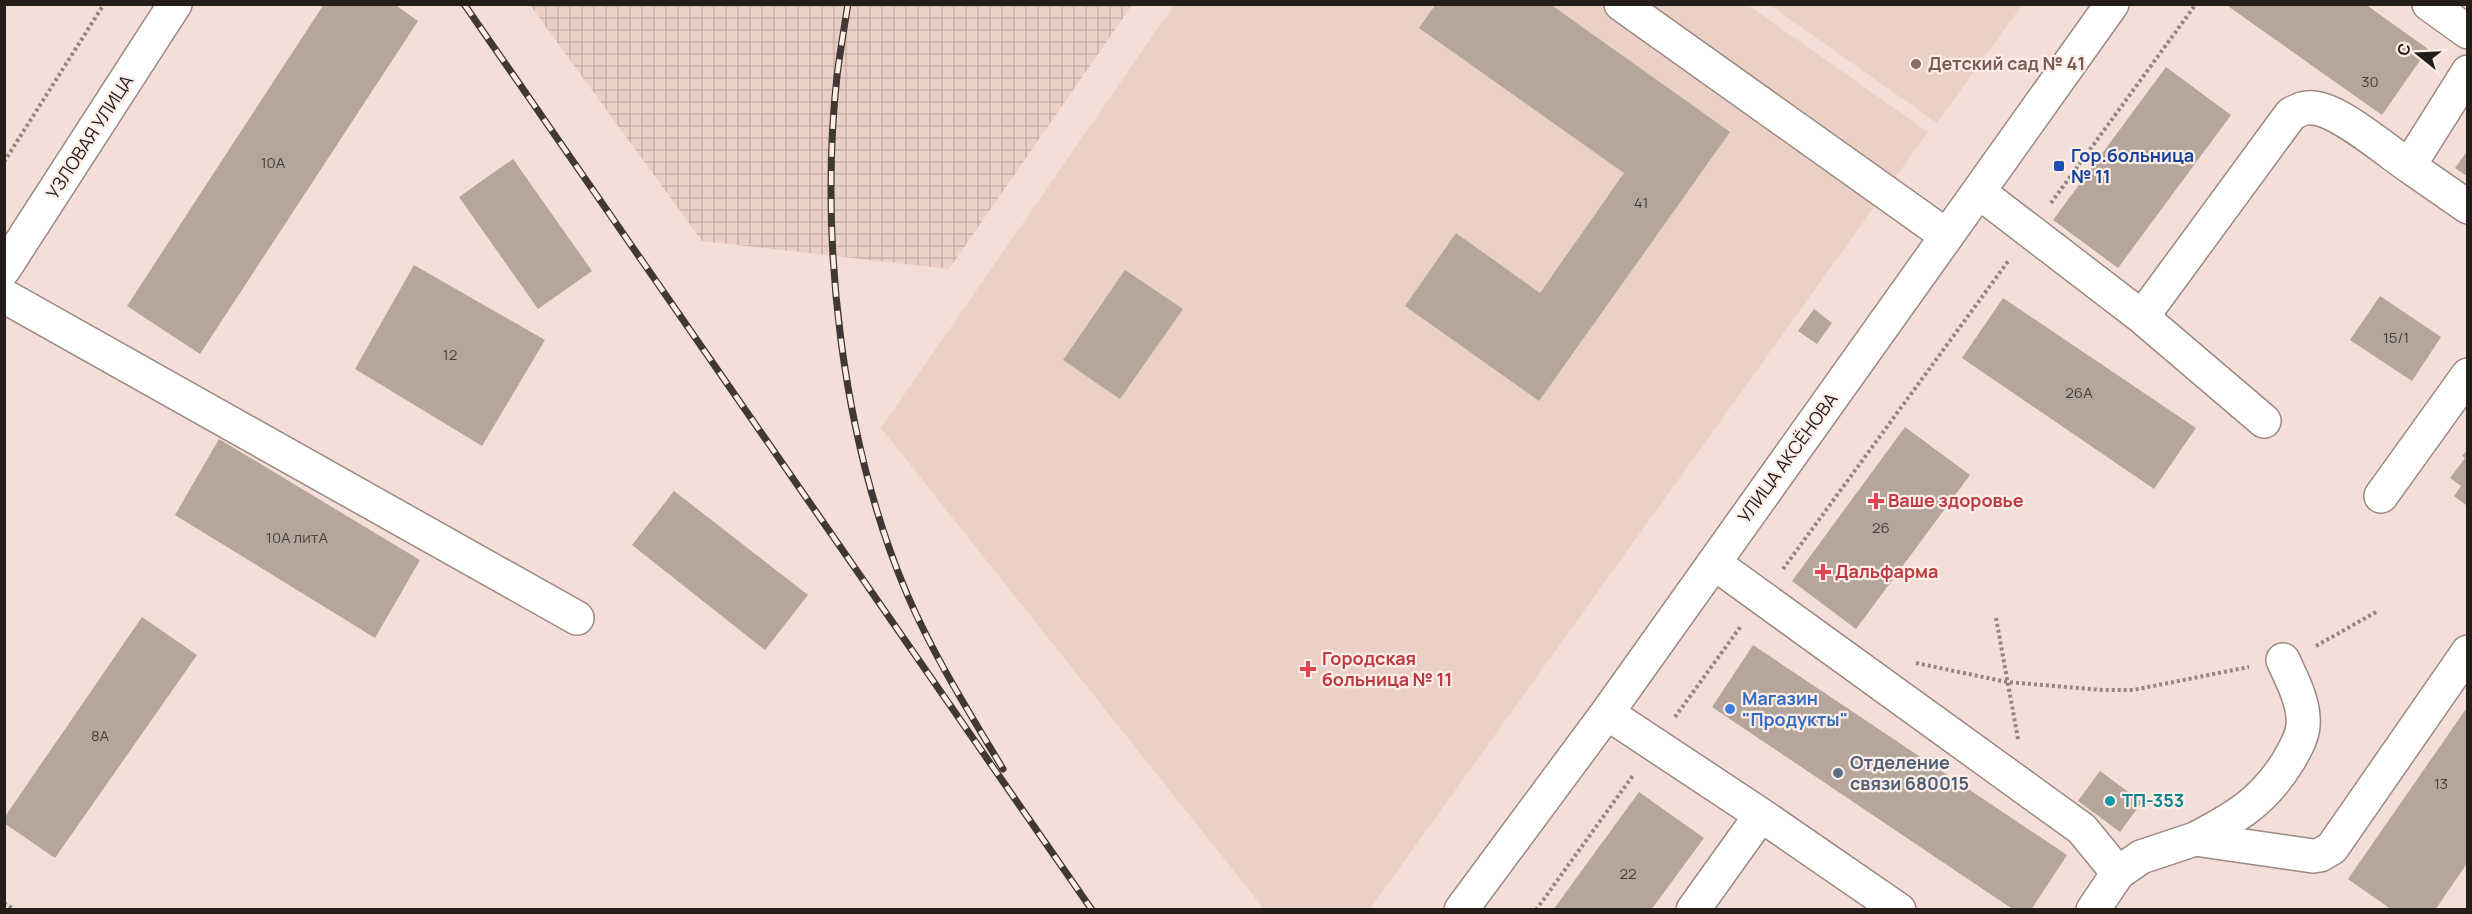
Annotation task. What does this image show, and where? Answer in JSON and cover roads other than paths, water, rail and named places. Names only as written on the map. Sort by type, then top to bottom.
[{"type":"street","name":"УЗЛОВАЯ УЛИЦА","points":[[4,269],[175,4]]},
{"type":"street","points":[[1621,4],[1947,236]]},
{"type":"street","name":"УЛИЦА АКСЁНОВА","points":[[1461,909],[1607,713],[2112,4]]},
{"type":"street","points":[[2429,4],[2468,32]]},
{"type":"street","points":[[2409,166],[2468,72]]},
{"type":"street","points":[[2142,317],[2291,114],[2303,108],[2332,112],[2468,207]]},
{"type":"street","points":[[1979,192],[2142,317],[2264,421]]},
{"type":"street","points":[[4,296],[577,618]]},
{"type":"street","points":[[2382,496],[2468,375]]},
{"type":"street","points":[[1714,563],[2082,829],[2118,873]]},
{"type":"street","points":[[2195,839],[2313,856],[2332,848],[2468,652]]},
{"type":"street","points":[[2093,909],[2118,873],[2141,857],[2195,839],[2247,809],[2264,795],[2280,775],[2298,745],[2303,725],[2298,692],[2283,660]]},
{"type":"street","points":[[1607,713],[1899,909]]},
{"type":"street","points":[[1693,909],[1761,815]]},
{"type":"railway","points":[[464,4],[1092,910]]},
{"type":"railway","points":[[848,4],[837,76],[832,139],[831,205],[834,272],[841,340],[852,406],[866,472],[885,535],[907,594],[940,661],[1003,769]]},
{"type":"place","name":"Детский сад № 41","points":[[1916,64]]},
{"type":"place","name":"Гор.больница № 11","points":[[2059,166]]},
{"type":"place","name":"Ваше здоровье","points":[[1876,501]]},
{"type":"place","name":"Дальфарма","points":[[1823,572]]},
{"type":"place","name":"Городская больница № 11","points":[[1308,669]]},
{"type":"place","name":"Магазин \"Продукты\"","points":[[1730,709]]},
{"type":"place","name":"Отделение связи 680015","points":[[1838,773]]},
{"type":"place","name":"ТП-353","points":[[2110,801]]}]
